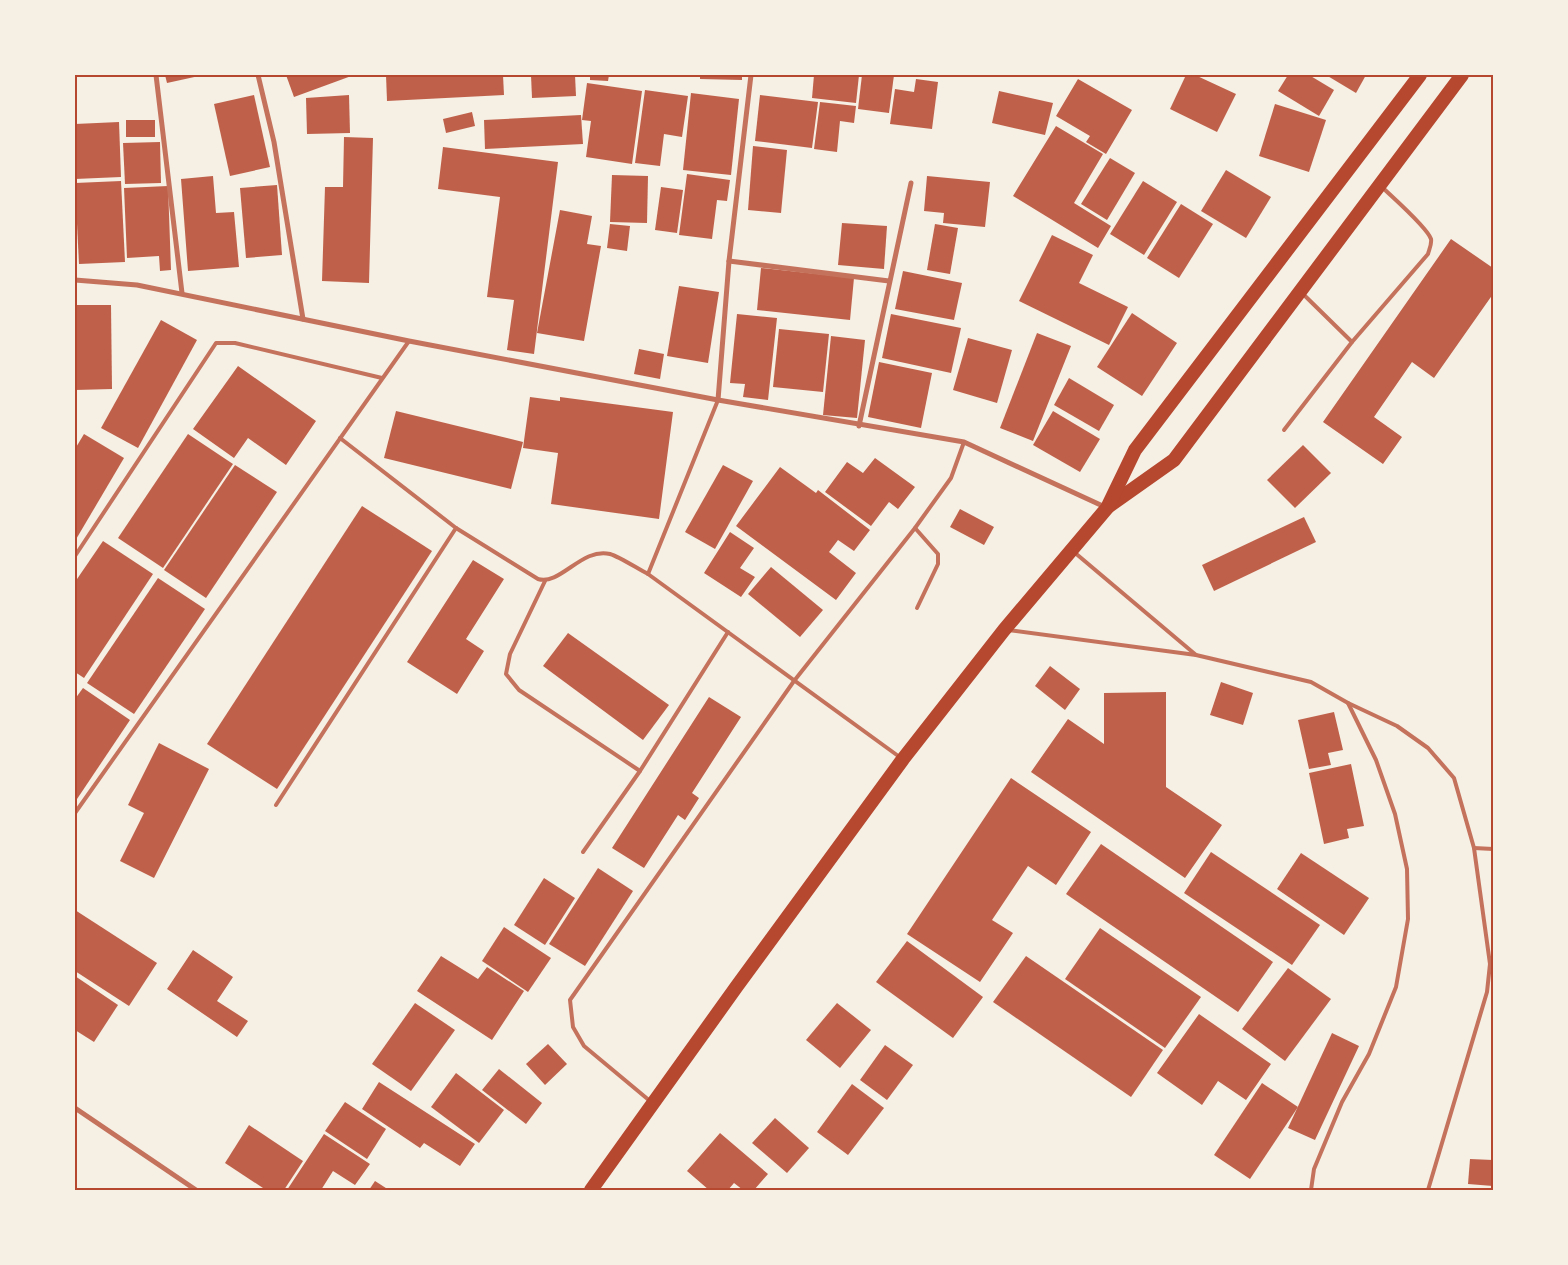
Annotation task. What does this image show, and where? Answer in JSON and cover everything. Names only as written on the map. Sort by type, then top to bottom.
[{"type":"highway","points":[[1107,508],[1135,450],[1420,75]]},
{"type":"highway","points":[[591,1190],[902,759],[1004,630],[1107,508],[1174,460],[1462,75]]},
{"type":"street","points":[[156,75],[182,293]]},
{"type":"street","points":[[258,75],[274,142],[303,319]]},
{"type":"street","points":[[718,400],[729,260],[752,75]]},
{"type":"street","points":[[860,426],[911,183]]},
{"type":"street","points":[[729,260],[889,281]]},
{"type":"street","points":[[75,280],[137,285],[182,293],[409,341],[718,400],[860,426],[964,442],[1107,508]]},
{"type":"street","points":[[75,1108],[196,1190]]},
{"type":"lane","points":[[1284,430],[1352,342],[1428,254],[1431,238],[1380,185]]},
{"type":"lane","points":[[1301,291],[1352,342]]},
{"type":"lane","points":[[75,813],[409,341]]},
{"type":"lane","points":[[75,556],[216,343],[235,342],[382,378]]},
{"type":"lane","points":[[648,574],[718,400]]},
{"type":"lane","points":[[340,438],[456,528],[538,579],[545,581],[552,579],[589,556],[609,554],[648,574],[902,759]]},
{"type":"lane","points":[[654,1104],[584,1046],[573,1027],[570,1000],[794,681],[915,528],[951,478],[964,442]]},
{"type":"lane","points":[[276,805],[456,528]]},
{"type":"lane","points":[[915,528],[938,554],[938,564],[917,608]]},
{"type":"lane","points":[[1071,550],[1196,655]]},
{"type":"lane","points":[[545,581],[510,654],[506,674],[519,690],[640,771]]},
{"type":"lane","points":[[1004,630],[1196,655],[1311,682],[1348,703],[1397,726],[1428,748],[1454,778],[1474,848],[1491,965],[1487,992],[1428,1190]]},
{"type":"lane","points":[[582,852],[640,771],[728,632]]},
{"type":"lane","points":[[1311,1190],[1314,1168],[1342,1102],[1369,1054],[1396,987],[1408,919],[1407,869],[1395,814],[1376,760],[1348,703]]},
{"type":"lane","points":[[1474,848],[1493,849]]},
{"type":"building","points":[[165,75],[199,75],[199,76],[167,83]]},
{"type":"building","points":[[286,75],[354,75],[294,97]]},
{"type":"building","points":[[386,75],[503,75],[504,95],[387,101]]},
{"type":"building","points":[[531,75],[575,75],[576,96],[532,98]]},
{"type":"building","points":[[590,75],[609,75],[608,81],[590,80]]},
{"type":"building","points":[[700,75],[742,75],[742,80],[700,79]]},
{"type":"building","points":[[814,75],[859,75],[856,103],[812,98]]},
{"type":"building","points":[[862,75],[894,75],[889,113],[858,109]]},
{"type":"building","points":[[1186,75],[1195,75],[1236,94],[1217,132],[1170,109]]},
{"type":"building","points":[[1288,75],[1309,75],[1334,90],[1319,116],[1278,91]]},
{"type":"building","points":[[1326,75],[1366,75],[1356,93]]},
{"type":"building","points":[[916,79],[938,82],[932,129],[890,124],[895,89],[914,92]]},
{"type":"building","points":[[1078,79],[1132,110],[1106,154],[1086,142],[1090,136],[1056,116]]},
{"type":"building","points":[[587,83],[642,91],[632,164],[586,157],[591,121],[582,120]]},
{"type":"building","points":[[645,90],[688,96],[682,137],[664,134],[660,166],[635,163]]},
{"type":"building","points":[[999,91],[1053,103],[1045,135],[992,123]]},
{"type":"building","points":[[691,93],[739,99],[731,175],[683,170]]},
{"type":"building","points":[[254,95],[270,167],[230,176],[214,104]]},
{"type":"building","points":[[349,95],[350,133],[307,134],[306,98]]},
{"type":"building","points":[[760,95],[818,102],[812,148],[755,141]]},
{"type":"building","points":[[820,102],[856,106],[854,123],[840,121],[837,152],[814,149]]},
{"type":"building","points":[[1275,104],[1326,120],[1309,172],[1259,156]]},
{"type":"building","points":[[472,112],[475,126],[446,133],[443,119]]},
{"type":"building","points":[[581,115],[583,144],[485,149],[484,120]]},
{"type":"building","points":[[126,120],[155,120],[155,137],[126,137]]},
{"type":"building","points":[[119,122],[121,177],[75,179],[75,124]]},
{"type":"building","points":[[1056,126],[1103,154],[1074,203],[1111,226],[1098,248],[1013,196]]},
{"type":"building","points":[[344,137],[373,138],[369,283],[322,281],[325,187],[343,187]]},
{"type":"building","points":[[160,142],[161,183],[125,184],[123,143]]},
{"type":"building","points":[[753,146],[787,150],[781,213],[748,210]]},
{"type":"building","points":[[443,147],[558,162],[534,354],[507,350],[514,300],[487,297],[500,197],[438,189]]},
{"type":"building","points":[[1110,158],[1135,173],[1107,220],[1081,204]]},
{"type":"building","points":[[1226,170],[1271,197],[1246,238],[1201,211]]},
{"type":"building","points":[[687,174],[730,180],[727,201],[717,200],[712,239],[679,235]]},
{"type":"building","points":[[612,175],[648,176],[647,223],[610,222]]},
{"type":"building","points":[[213,176],[216,213],[234,212],[239,267],[188,271],[181,179]]},
{"type":"building","points":[[927,176],[990,182],[985,227],[943,223],[944,213],[924,211]]},
{"type":"building","points":[[121,181],[125,262],[79,264],[75,183]]},
{"type":"building","points":[[1143,181],[1177,202],[1144,255],[1110,234]]},
{"type":"building","points":[[277,185],[282,255],[246,258],[240,188]]},
{"type":"building","points":[[168,186],[171,270],[160,271],[159,256],[127,258],[124,188]]},
{"type":"building","points":[[661,187],[683,190],[677,233],[655,230]]},
{"type":"building","points":[[1181,204],[1213,224],[1179,278],[1147,258]]},
{"type":"building","points":[[560,210],[592,216],[587,244],[601,246],[584,341],[537,333]]},
{"type":"building","points":[[842,223],[887,226],[884,269],[838,265]]},
{"type":"building","points":[[610,224],[630,226],[627,251],[607,248]]},
{"type":"building","points":[[935,224],[958,228],[950,274],[927,270]]},
{"type":"building","points":[[1052,235],[1093,255],[1079,283],[1128,307],[1109,345],[1019,301]]},
{"type":"building","points":[[1451,239],[1493,268],[1493,294],[1434,378],[1412,362],[1374,417],[1402,437],[1383,464],[1323,422]]},
{"type":"building","points":[[761,268],[854,278],[850,320],[757,310]]},
{"type":"building","points":[[903,271],[962,283],[954,320],[895,309]]},
{"type":"building","points":[[679,286],[719,292],[708,363],[667,356]]},
{"type":"building","points":[[75,305],[111,305],[112,389],[75,390]]},
{"type":"building","points":[[1132,313],[1177,343],[1142,396],[1097,367]]},
{"type":"building","points":[[737,314],[777,318],[768,400],[743,397],[745,384],[730,383]]},
{"type":"building","points":[[891,314],[961,328],[951,373],[882,358]]},
{"type":"building","points":[[161,320],[197,340],[138,448],[101,428]]},
{"type":"building","points":[[779,329],[829,334],[823,392],[773,387]]},
{"type":"building","points":[[1037,333],[1071,346],[1033,441],[1000,428]]},
{"type":"building","points":[[831,336],[865,340],[857,418],[823,415]]},
{"type":"building","points":[[968,338],[1012,350],[997,403],[953,390]]},
{"type":"building","points":[[639,349],[664,354],[660,379],[634,374]]},
{"type":"building","points":[[879,362],[932,373],[921,428],[868,417]]},
{"type":"building","points":[[238,366],[316,421],[286,465],[248,438],[234,458],[193,429]]},
{"type":"building","points":[[1069,378],[1114,405],[1099,431],[1054,405]]},
{"type":"building","points":[[530,397],[560,401],[560,397],[673,412],[659,519],[551,504],[558,453],[523,448]]},
{"type":"building","points":[[396,411],[523,442],[511,489],[384,458]]},
{"type":"building","points":[[1053,411],[1100,439],[1080,472],[1033,445]]},
{"type":"building","points":[[84,434],[124,458],[75,541],[75,449]]},
{"type":"building","points":[[188,434],[233,464],[163,568],[118,538]]},
{"type":"building","points":[[1303,445],[1331,473],[1295,508],[1267,480]]},
{"type":"building","points":[[875,458],[915,487],[898,509],[889,502],[871,526],[825,492],[847,462],[863,473]]},
{"type":"building","points":[[235,465],[277,492],[206,598],[164,570]]},
{"type":"building","points":[[723,465],[753,481],[715,549],[685,532]]},
{"type":"building","points":[[780,467],[816,493],[818,490],[870,530],[854,551],[838,540],[829,552],[856,573],[836,600],[736,526]]},
{"type":"building","points":[[362,506],[432,551],[277,789],[207,744]]},
{"type":"building","points":[[960,509],[994,527],[984,545],[950,527]]},
{"type":"building","points":[[1304,517],[1316,542],[1214,591],[1202,565]]},
{"type":"building","points":[[730,532],[754,548],[740,568],[755,577],[741,597],[704,573]]},
{"type":"building","points":[[103,541],[153,574],[84,678],[75,672],[75,582]]},
{"type":"building","points":[[473,560],[504,579],[466,639],[484,651],[457,694],[407,662]]},
{"type":"building","points":[[771,567],[823,610],[800,637],[748,594]]},
{"type":"building","points":[[158,578],[205,609],[134,714],[87,683]]},
{"type":"building","points":[[568,633],[669,705],[643,740],[543,666]]},
{"type":"building","points":[[1050,666],[1080,689],[1065,710],[1035,686]]},
{"type":"building","points":[[1221,682],[1253,693],[1243,725],[1210,715]]},
{"type":"building","points":[[83,688],[130,720],[75,802],[75,699]]},
{"type":"building","points":[[1166,692],[1166,787],[1222,825],[1185,878],[1031,772],[1068,719],[1104,744],[1104,693]]},
{"type":"building","points":[[709,697],[741,717],[692,793],[699,798],[685,820],[678,815],[644,868],[612,848]]},
{"type":"building","points":[[1334,712],[1343,750],[1328,753],[1331,765],[1309,769],[1298,720]]},
{"type":"building","points":[[159,743],[209,769],[154,878],[120,861],[144,813],[128,805]]},
{"type":"building","points":[[1351,764],[1364,826],[1347,829],[1349,838],[1324,844],[1309,773]]},
{"type":"building","points":[[1011,778],[1091,832],[1056,885],[1028,866],[992,920],[1013,933],[980,982],[907,934]]},
{"type":"building","points":[[1101,844],[1273,962],[1238,1012],[1066,894]]},
{"type":"building","points":[[1211,852],[1320,925],[1292,965],[1184,893]]},
{"type":"building","points":[[1301,853],[1369,898],[1344,935],[1277,889]]},
{"type":"building","points":[[598,868],[633,891],[585,966],[549,944]]},
{"type":"building","points":[[544,878],[575,898],[545,945],[514,925]]},
{"type":"building","points":[[75,910],[157,963],[129,1006],[75,971]]},
{"type":"building","points":[[504,927],[551,958],[528,992],[482,961]]},
{"type":"building","points":[[1100,928],[1201,997],[1165,1048],[1065,979]]},
{"type":"building","points":[[907,941],[983,997],[953,1038],[876,982]]},
{"type":"building","points":[[193,950],[233,977],[217,1001],[248,1021],[237,1037],[167,989]]},
{"type":"building","points":[[441,956],[478,979],[487,967],[524,991],[492,1040],[417,991]]},
{"type":"building","points":[[1026,956],[1163,1050],[1131,1097],[993,1002]]},
{"type":"building","points":[[1288,968],[1331,999],[1285,1061],[1242,1029]]},
{"type":"building","points":[[75,976],[118,1005],[94,1042],[75,1030]]},
{"type":"building","points":[[415,1003],[455,1030],[411,1091],[372,1064]]},
{"type":"building","points":[[837,1003],[871,1030],[840,1068],[806,1040]]},
{"type":"building","points":[[1199,1014],[1271,1064],[1246,1100],[1218,1081],[1202,1105],[1157,1073]]},
{"type":"building","points":[[1332,1033],[1359,1046],[1315,1140],[1288,1128]]},
{"type":"building","points":[[548,1044],[567,1064],[545,1085],[526,1064]]},
{"type":"building","points":[[885,1045],[913,1065],[887,1100],[860,1080]]},
{"type":"building","points":[[499,1069],[542,1103],[526,1124],[482,1090]]},
{"type":"building","points":[[456,1073],[504,1110],[479,1143],[431,1107]]},
{"type":"building","points":[[379,1082],[475,1144],[460,1166],[424,1143],[420,1148],[362,1109]]},
{"type":"building","points":[[1262,1083],[1298,1107],[1250,1179],[1214,1155]]},
{"type":"building","points":[[852,1084],[884,1108],[848,1155],[817,1132]]},
{"type":"building","points":[[345,1102],[386,1129],[367,1159],[325,1131]]},
{"type":"building","points":[[775,1118],[809,1148],[787,1173],[752,1143]]},
{"type":"building","points":[[249,1125],[303,1161],[284,1190],[266,1190],[225,1163]]},
{"type":"building","points":[[720,1133],[768,1174],[754,1190],[743,1190],[734,1183],[728,1190],[709,1190],[687,1171]]},
{"type":"building","points":[[324,1134],[370,1164],[355,1185],[333,1171],[321,1190],[287,1190]]},
{"type":"building","points":[[1470,1159],[1493,1160],[1493,1186],[1468,1184]]},
{"type":"building","points":[[375,1181],[389,1190],[369,1190]]}]
